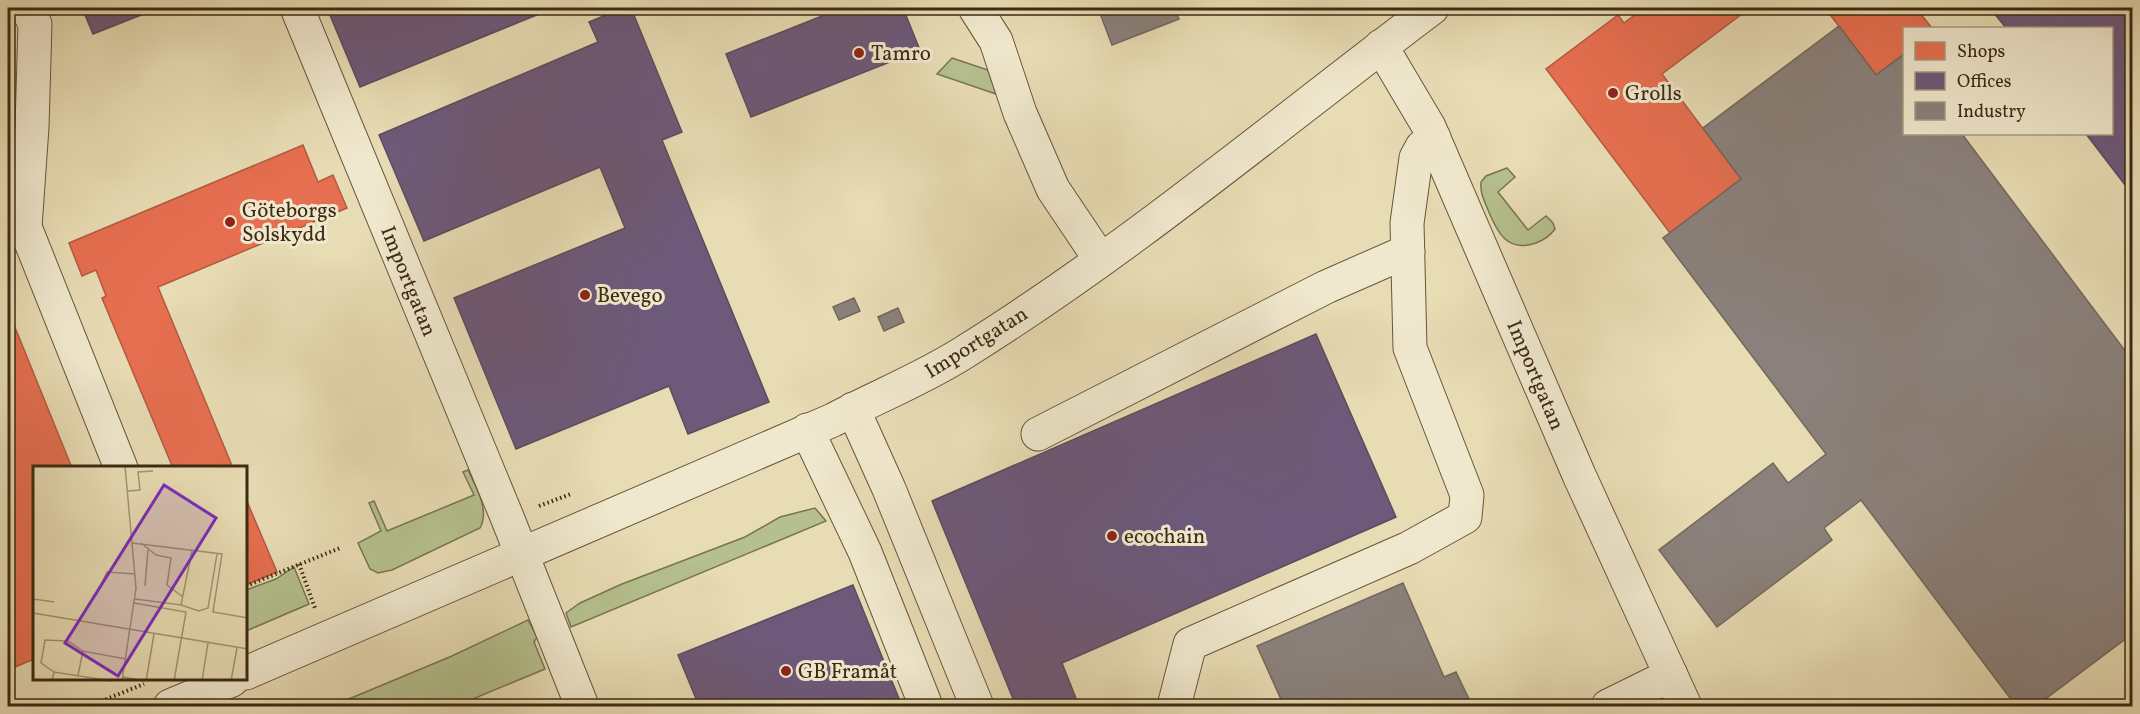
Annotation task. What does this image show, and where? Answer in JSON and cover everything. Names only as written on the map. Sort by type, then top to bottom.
[{"type":"street","points":[[27,8],[35,24],[32,128],[16,230],[120,466]]},
{"type":"street","name":"Importgatan","points":[[297,8],[522,554]]},
{"type":"street","points":[[975,8],[996,40],[1020,113],[1053,189],[1100,259]]},
{"type":"street","name":"Importgatan","points":[[248,672],[853,410],[962,354],[1052,295],[1432,8]]},
{"type":"street","name":"Importgatan","points":[[1381,46],[1434,138],[1579,475],[1685,706]]},
{"type":"street","points":[[1174,706],[1190,644],[1409,548],[1465,517],[1467,495],[1410,348],[1407,223],[1416,158],[1422,147],[1434,138]]},
{"type":"street","points":[[1038,434],[1326,287],[1408,251]]},
{"type":"street","points":[[853,410],[889,489],[977,706]]},
{"type":"street","points":[[807,430],[865,552],[926,706]]},
{"type":"street","points":[[522,554],[582,706]]},
{"type":"street","points":[[1608,706],[1671,675]]},
{"type":"street","points":[[170,706],[216,683]]},
{"type":"path","points":[[507,518],[527,508],[533,509],[577,491]]},
{"type":"path","points":[[248,585],[340,548]]},
{"type":"path","points":[[299,564],[316,611]]},
{"type":"path","points":[[89,706],[152,681]]},
{"type":"green space","points":[[952,58],[988,70],[996,94],[937,74]]},
{"type":"green space","points":[[1507,168],[1515,177],[1498,192],[1528,230],[1546,216],[1553,223],[1555,229],[1539,242],[1526,245],[1510,243],[1499,233],[1491,218],[1481,190],[1481,182],[1486,176]]},
{"type":"green space","points":[[468,470],[483,506],[483,521],[480,528],[392,570],[378,573],[370,569],[358,543],[381,531],[369,503],[374,501],[387,531],[474,495],[463,472]]},
{"type":"green space","points":[[815,508],[826,521],[571,627],[566,613],[580,603],[622,584],[745,537],[780,517]]},
{"type":"green space","points":[[294,567],[309,604],[248,630],[248,589],[276,579]]},
{"type":"green space","points":[[528,620],[537,637],[534,642],[545,669],[456,706],[332,706],[452,656]]},
{"type":"building: Shops","points":[[1644,8],[1750,8],[1662,74],[1741,179],[1670,233],[1546,69],[1618,15],[1624,23]]},
{"type":"building: Shops","points":[[1825,8],[1916,8],[1931,27],[1903,27],[1903,55],[1876,75]]},
{"type":"building: Shops","points":[[303,145],[318,182],[333,175],[347,208],[158,287],[232,466],[172,466],[102,298],[106,296],[96,270],[82,276],[69,243]]},
{"type":"building: Shops","points":[[8,310],[71,466],[33,466],[33,659],[8,670]]},
{"type":"building: Shops","points":[[248,504],[277,572],[248,584]]},
{"type":"building: Offices","points":[[82,8],[159,8],[93,34]]},
{"type":"building: Offices","points":[[327,8],[554,8],[360,87]]},
{"type":"building: Offices","points":[[623,8],[631,8],[682,132],[662,140],[769,402],[688,434],[669,386],[516,449],[454,298],[625,228],[600,167],[424,241],[379,135],[598,42],[589,22]]},
{"type":"building: Offices","points":[[842,8],[903,8],[920,50],[751,117],[726,54]]},
{"type":"building: Offices","points":[[1990,8],[2132,8],[2132,194],[2087,135],[2113,135],[2113,27],[2005,27]]},
{"type":"building: Offices","points":[[1316,334],[1396,517],[1062,663],[1079,706],[1016,706],[932,501]]},
{"type":"building: Offices","points":[[853,585],[902,706],[699,706],[678,655]]},
{"type":"building: Industry","points":[[1098,8],[1174,8],[1179,19],[1112,45]]},
{"type":"building: Industry","points":[[1839,26],[1876,75],[1903,55],[1903,135],[1963,135],[2132,360],[2132,634],[2036,706],[2016,706],[1861,500],[1824,528],[1832,540],[1717,627],[1659,550],[1773,463],[1788,483],[1826,454],[1663,238],[1741,179],[1703,128]]},
{"type":"building: Industry","points":[[854,298],[860,311],[839,320],[833,307]]},
{"type":"building: Industry","points":[[898,308],[904,322],[884,331],[878,317]]},
{"type":"building: Industry","points":[[1403,583],[1444,677],[1456,672],[1471,703],[1463,706],[1284,706],[1257,646]]},
{"type":"place","name":"Tamro","points":[[859,53]]},
{"type":"place","name":"Grolls","points":[[1613,93]]},
{"type":"place","name":"Göteborgs Solskydd","points":[[230,222]]},
{"type":"place","name":"Bevego","points":[[585,295]]},
{"type":"place","name":"ecochain","points":[[1112,536]]},
{"type":"place","name":"GB Framåt","points":[[786,671]]}]
